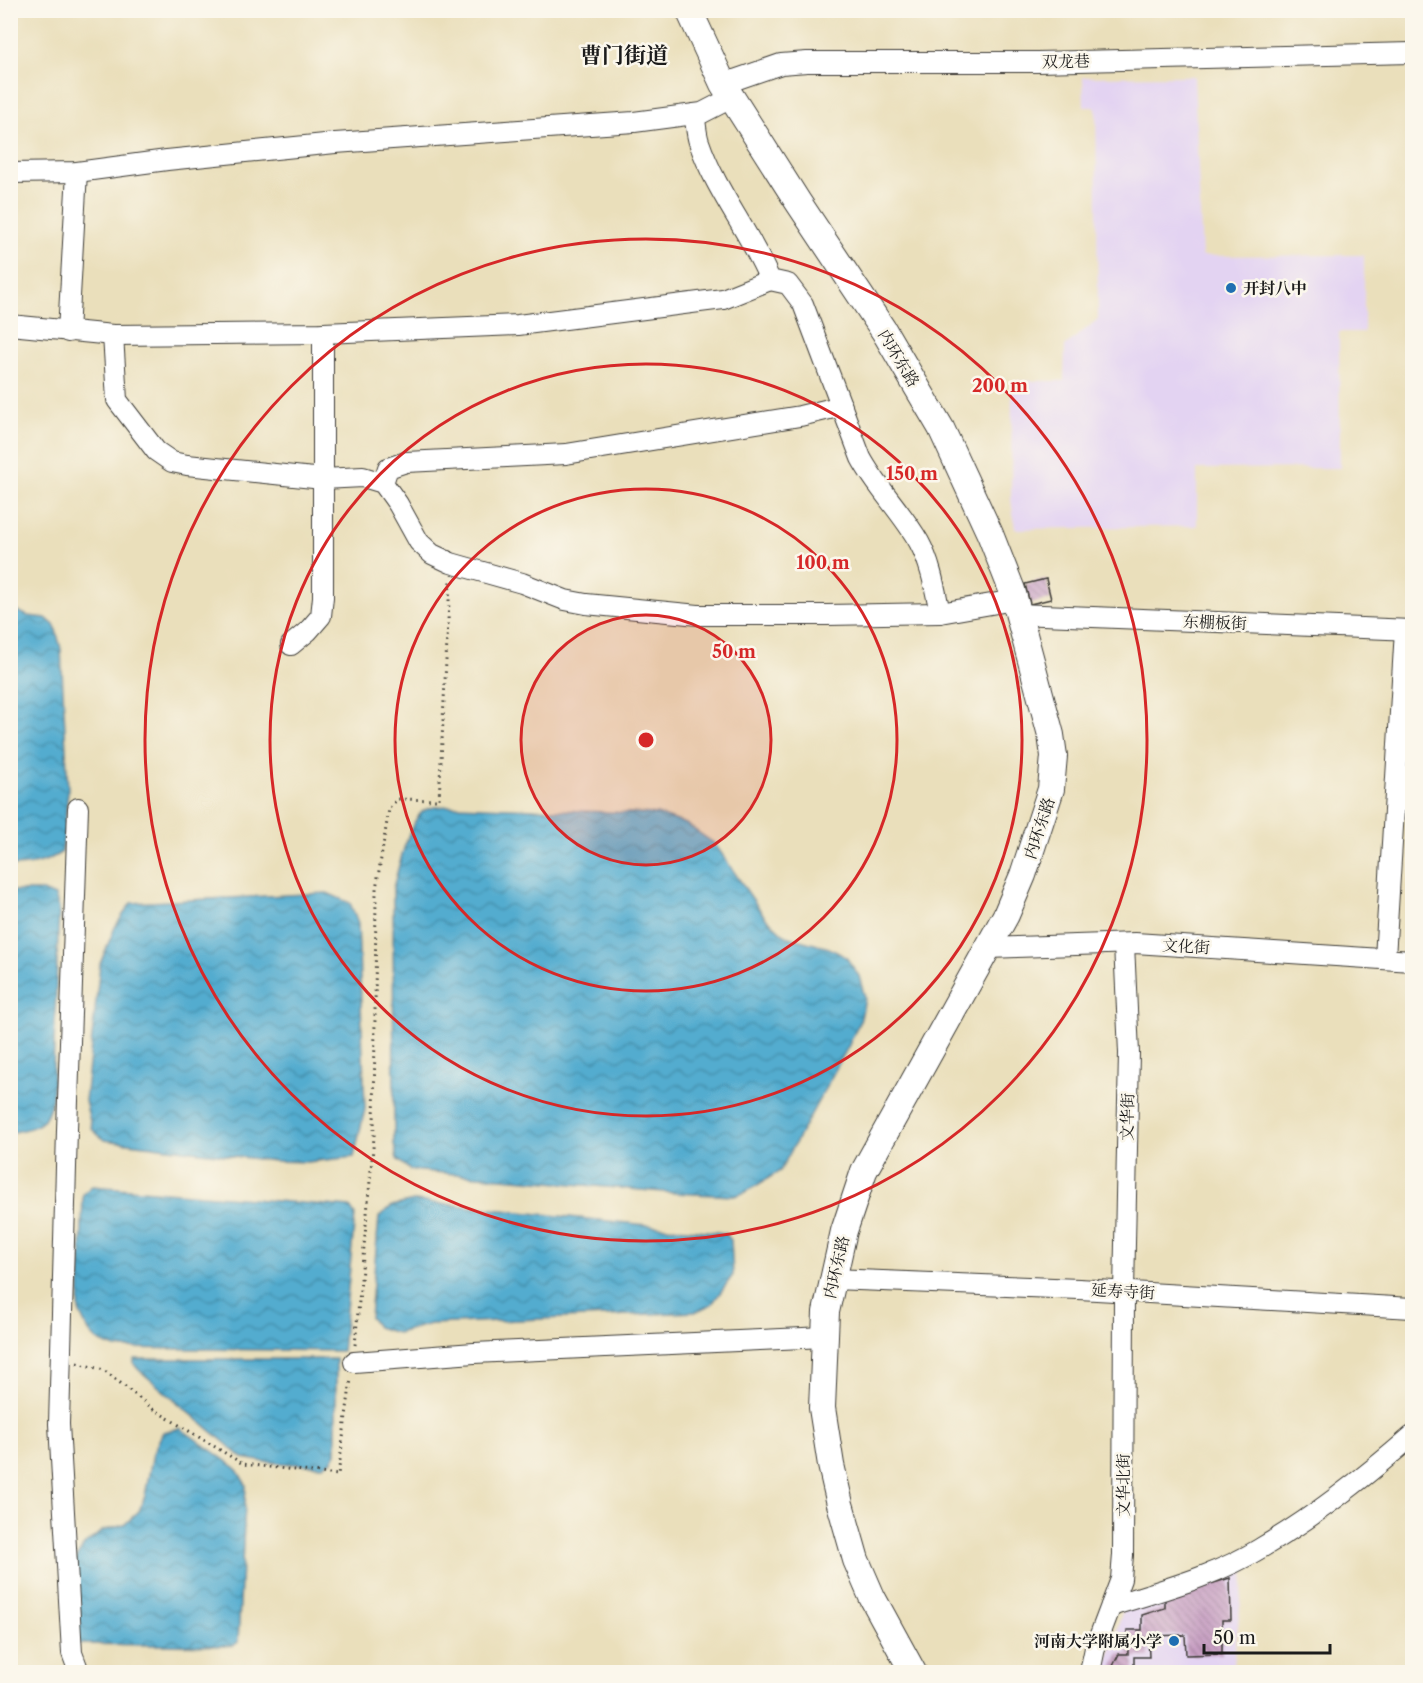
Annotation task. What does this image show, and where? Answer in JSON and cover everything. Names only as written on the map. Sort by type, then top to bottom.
[{"type":"street","name":"内环东路","points":[[689,10],[728,90],[798,202],[884,331],[941,428],[990,534],[1016,607],[1051,735],[1054,756],[1051,789],[1023,875],[1006,915],[864,1171],[844,1230],[826,1312],[822,1408],[831,1466],[840,1504],[856,1560],[872,1597],[913,1672]]},
{"type":"street","name":"双龙巷","points":[[10,172],[77,172],[167,160],[334,143],[634,122],[702,113],[728,90],[781,64],[1037,62],[1413,53]]},
{"type":"street","points":[[694,114],[699,141],[723,195],[761,260],[770,280]]},
{"type":"street","points":[[68,332],[77,172]]},
{"type":"street","points":[[10,325],[113,335],[323,333],[518,325],[723,300],[770,280],[788,284],[803,304],[861,458],[871,477],[920,543],[928,561],[940,614]]},
{"type":"street","points":[[291,645],[321,616],[323,597],[323,333]]},
{"type":"street","points":[[113,335],[117,400],[156,451],[172,462],[323,479],[363,477],[383,483],[388,468],[406,462],[566,454],[800,416],[842,405]]},
{"type":"street","name":"东棚板街","points":[[383,483],[419,542],[432,554],[451,563],[522,583],[565,600],[653,612],[698,615],[940,614],[1016,607],[1409,630]]},
{"type":"street","points":[[1385,958],[1409,630]]},
{"type":"street","points":[[78,808],[59,1424],[72,1653],[80,1672]]},
{"type":"street","name":"文化街","points":[[988,948],[1124,944],[1413,961]]},
{"type":"street","name":"文华街","points":[[1124,944],[1129,1053],[1124,1291]]},
{"type":"street","name":"延寿寺街","points":[[833,1279],[1124,1291],[1413,1308]]},
{"type":"street","name":"文华北街","points":[[1090,1672],[1095,1648],[1121,1579],[1124,1291]]},
{"type":"street","points":[[354,1362],[474,1353],[824,1337]]},
{"type":"street","points":[[1111,1606],[1201,1577],[1260,1549],[1351,1488],[1413,1436]]},
{"type":"path","points":[[60,1359],[104,1370],[153,1409],[243,1464],[338,1475],[354,1362],[374,1137],[376,889],[389,809],[397,799],[439,800],[451,563]]},
{"type":"shaded area","name":"开封八中","points":[[1194,76],[1202,256],[1364,255],[1364,332],[1339,332],[1340,468],[1197,469],[1197,526],[1015,529],[1011,499],[1012,381],[1064,381],[1065,346],[1098,319],[1096,107],[1084,107],[1083,77]]},
{"type":"shaded area","name":"河南大学附属小学","points":[[1231,1569],[1245,1569],[1232,1672],[1104,1672],[1123,1610]]},
{"type":"water","points":[[11,608],[28,616],[46,618],[55,626],[61,649],[68,791],[62,852],[37,863],[11,866]]},
{"type":"water","points":[[433,807],[657,814],[686,824],[715,844],[764,916],[785,936],[829,948],[846,957],[859,976],[865,998],[861,1018],[849,1045],[780,1171],[746,1192],[734,1196],[410,1170],[397,1159],[394,1144],[393,888],[409,834],[419,815]]},
{"type":"water","points":[[11,891],[43,891],[55,896],[59,908],[52,1099],[44,1120],[36,1126],[14,1132],[10,1132]]},
{"type":"water","points":[[327,893],[350,903],[358,923],[365,1109],[354,1157],[307,1162],[274,1161],[104,1140],[92,1129],[85,1101],[100,964],[115,927],[131,903]]},
{"type":"water","points":[[92,1186],[350,1207],[355,1215],[342,1351],[115,1348],[96,1339],[88,1331],[79,1311],[83,1194]]},
{"type":"water","points":[[414,1201],[725,1233],[731,1240],[733,1275],[712,1304],[695,1312],[431,1324],[397,1333],[377,1327],[370,1317],[379,1217],[392,1206]]},
{"type":"water","points":[[134,1359],[336,1359],[336,1453],[332,1460],[323,1466],[243,1458],[138,1369],[134,1364]]},
{"type":"water","points":[[180,1428],[236,1468],[246,1485],[238,1642],[233,1646],[76,1644],[76,1558],[84,1545],[102,1531],[124,1525],[139,1511],[145,1496],[153,1453],[163,1432]]},
{"type":"building","points":[[1046,579],[1051,599],[1030,604],[1025,584]]},
{"type":"building","points":[[1230,1578],[1231,1620],[1222,1620],[1222,1654],[1186,1655],[1185,1635],[1148,1636],[1149,1657],[1134,1657],[1134,1672],[1110,1672],[1119,1654],[1128,1654],[1127,1630],[1142,1630],[1142,1615],[1165,1608],[1165,1598]]},
{"type":"place","name":"开封八中","points":[[1231,288]]},
{"type":"place","name":"河南大学附属小学","points":[[1174,1641]]},
{"type":"district","name":"曹门街道","points":[[624,55]]}]
